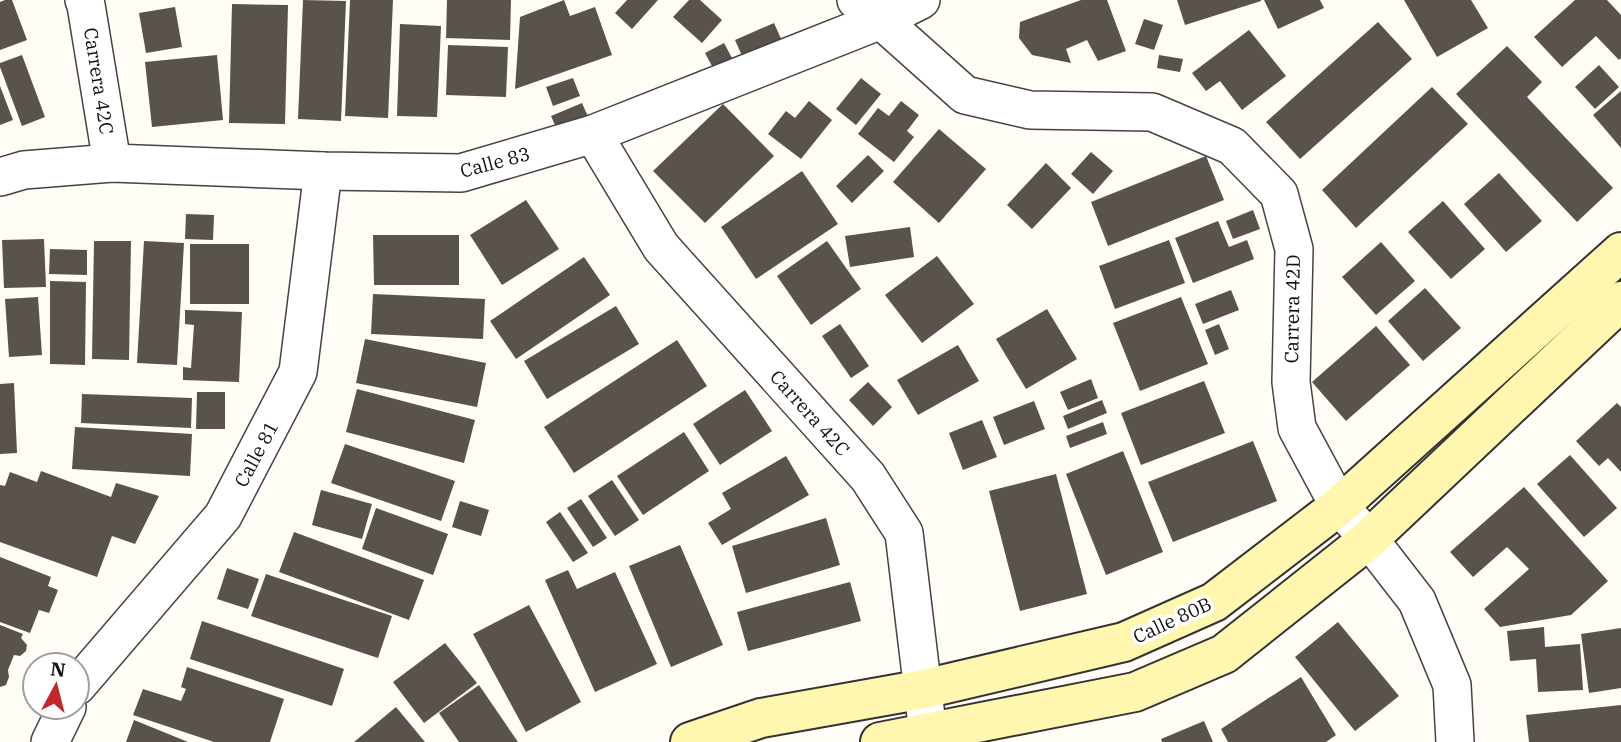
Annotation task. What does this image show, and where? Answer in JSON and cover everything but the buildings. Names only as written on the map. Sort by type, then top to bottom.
[{"type":"main road","name":"Calle 80B","points":[[690,742],[761,718],[923,688],[1124,642],[1214,602],[1339,506],[1621,252]]},
{"type":"main road","points":[[880,742],[1135,692],[1224,654],[1369,539],[1621,302]]},
{"type":"street","name":"Carrera 42C","points":[[84,0],[112,163]]},
{"type":"street","name":"Calle 83","points":[[0,177],[24,170],[112,163],[461,173],[593,134],[868,10],[921,0]]},
{"type":"street","name":"Carrera 42D","points":[[868,10],[965,96],[1030,110],[1152,112],[1232,146],[1279,194],[1294,249],[1291,382],[1297,428],[1339,506],[1417,600],[1452,685],[1455,742]]},
{"type":"street","name":"Carrera 42C","points":[[593,134],[661,247],[868,477],[904,533],[928,733]]},
{"type":"street","name":"Calle 81","points":[[91,670],[223,516],[298,372],[323,171]]},
{"type":"street","points":[[50,742],[60,721]]}]
